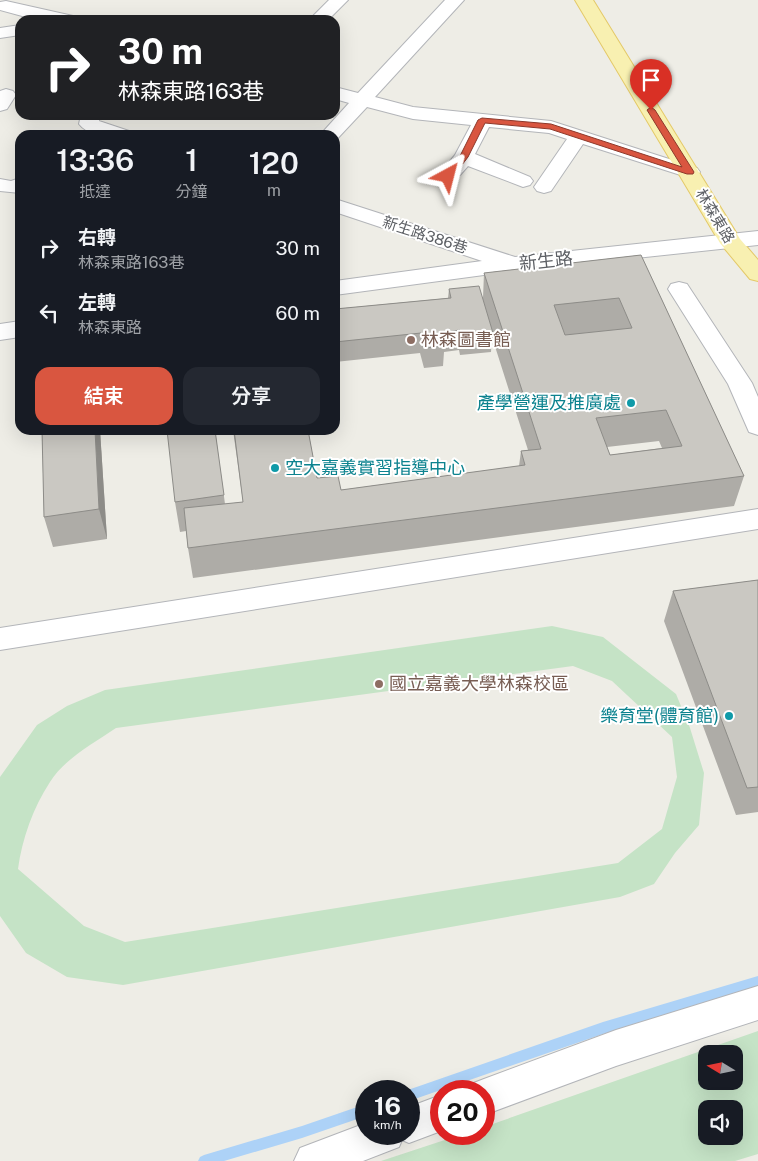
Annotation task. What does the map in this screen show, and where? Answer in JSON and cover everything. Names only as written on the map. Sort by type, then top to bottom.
[{"type":"main road","name":"林森東路","points":[[584,0],[690,172],[731,243],[758,274]]},
{"type":"street","points":[[323,15],[339,0]]},
{"type":"street","points":[[334,130],[455,0]]},
{"type":"street","points":[[6,6],[39,15]]},
{"type":"street","points":[[0,33],[15,31]]},
{"type":"street","points":[[340,94],[413,113],[551,127],[690,172]]},
{"type":"street","points":[[448,176],[464,157],[482,120]]},
{"type":"street","points":[[86,125],[104,130]]},
{"type":"street","points":[[544,187],[579,135]]},
{"type":"street","points":[[464,157],[523,182]]},
{"type":"street","name":"新生路386巷","points":[[340,207],[514,264]]},
{"type":"street","name":"新生路","points":[[340,287],[514,264],[731,243],[758,238]]},
{"type":"street","points":[[679,289],[749,382],[758,426]]},
{"type":"street","points":[[0,332],[15,330]]},
{"type":"street","points":[[0,640],[758,518]]},
{"type":"street","points":[[495,1093],[616,1048],[758,1002]]},
{"type":"street","points":[[314,1161],[357,1145]]},
{"type":"green space","points":[[552,626],[603,637],[676,694],[690,728],[704,773],[699,825],[675,853],[654,884],[620,897],[123,985],[67,977],[26,953],[0,916],[0,777],[37,725],[67,706],[105,690]],"holes":[[[573,666],[612,681],[672,737],[677,777],[662,829],[618,863],[125,942],[84,926],[18,869],[22,846],[29,824],[38,802],[50,782],[71,759],[116,728]]]},
{"type":"green space","points":[[758,1031],[758,1154],[735,1161],[381,1161],[430,1145],[495,1145],[495,1123],[698,1052],[698,1090],[743,1090],[743,1045],[718,1045]]},
{"type":"building","points":[[641,255],[744,476],[188,548],[184,508],[243,502],[235,435],[309,435],[317,478],[338,476],[341,490],[525,465],[521,451],[541,449],[484,273]],"holes":[[[619,298],[632,328],[565,335],[554,305]],[[666,410],[682,446],[610,455],[596,418]]]},
{"type":"building","points":[[479,286],[493,333],[461,336],[460,330],[440,333],[444,346],[425,348],[421,333],[340,341],[340,309],[451,298],[449,289]]},
{"type":"building","points":[[42,435],[95,435],[99,509],[44,517]]},
{"type":"building","points":[[168,435],[216,435],[224,495],[175,502]]},
{"type":"building","name":"樂育堂(體育館)","points":[[758,580],[758,787],[747,788],[673,591]]},
{"type":"waterway","points":[[420,1091],[603,1028],[758,981]]},
{"type":"waterway","points":[[204,1161],[302,1132],[355,1114]]},
{"type":"place","name":"林森圖書館","points":[[411,340]]},
{"type":"place","name":"產學營運及推廣處","points":[[631,403]]},
{"type":"place","name":"空大嘉義實習指導中心","points":[[275,468]]},
{"type":"place","name":"國立嘉義大學林森校區","points":[[379,684]]},
{"type":"place","name":"樂育堂(體育館)","points":[[729,716]]},
{"type":"route","points":[[448,176],[464,157],[482,120],[551,127],[690,172],[651,110]]}]
